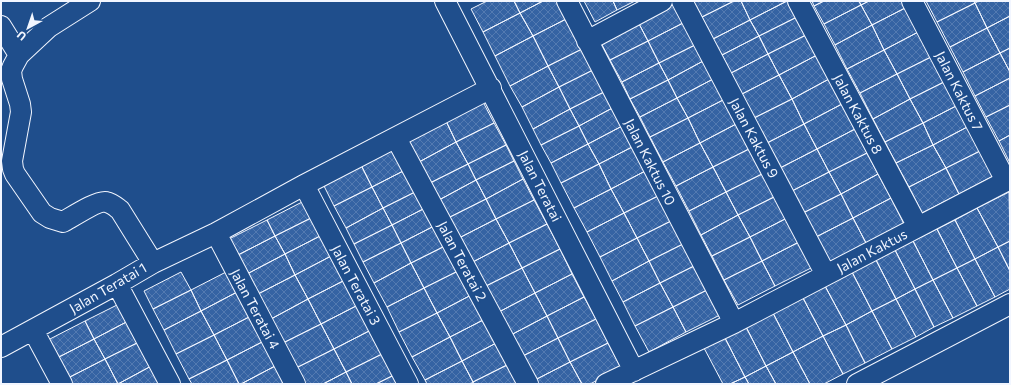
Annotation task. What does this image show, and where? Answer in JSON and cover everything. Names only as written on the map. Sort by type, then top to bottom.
[{"type":"street","points":[[90,1],[49,27],[19,55],[11,71],[21,112],[12,161],[13,169],[42,213],[50,218],[63,222],[96,204],[105,202],[113,204],[120,210],[153,263]]},
{"type":"street","name":"Jalan Teratai","points":[[445,1],[491,88],[634,371]]},
{"type":"street","name":"Jalan Kaktus 10","points":[[567,1],[734,324]]},
{"type":"street","points":[[587,41],[662,1]]},
{"type":"street","name":"Jalan Kaktus 9","points":[[682,1],[826,276]]},
{"type":"street","name":"Jalan Kaktus 8","points":[[798,1],[918,227]]},
{"type":"street","name":"Jalan Kaktus 7","points":[[912,1],[1008,180]]},
{"type":"street","points":[[1,26],[19,55]]},
{"type":"street","name":"Jalan Teratai 1","points":[[1,347],[153,263],[216,233],[304,185],[491,88]]},
{"type":"street","name":"Jalan Teratai 2","points":[[396,138],[528,384]]},
{"type":"street","name":"Jalan Kaktus","points":[[606,384],[734,324],[1008,180]]},
{"type":"street","name":"Jalan Teratai 3","points":[[304,185],[408,384]]},
{"type":"street","name":"Jalan Teratai 4","points":[[216,233],[295,384]]},
{"type":"street","points":[[117,284],[170,384]]},
{"type":"street","points":[[857,384],[883,378],[1010,304]]},
{"type":"street","points":[[33,330],[62,384]]},
{"type":"building","points":[[487,1],[514,1],[520,13],[483,32],[471,9]]},
{"type":"building","points":[[514,1],[543,1],[520,13]]},
{"type":"building","points":[[543,1],[562,1],[570,17],[533,36],[520,13]]},
{"type":"building","points":[[584,1],[613,1],[617,10],[595,22]]},
{"type":"building","points":[[613,1],[635,1],[617,10]]},
{"type":"building","points":[[674,1],[685,22],[648,41],[637,20]]},
{"type":"building","points":[[693,1],[734,1],[702,17]]},
{"type":"building","points":[[734,1],[741,1],[750,20],[713,39],[702,17]]},
{"type":"building","points":[[741,1],[787,1],[750,20]]},
{"type":"building","points":[[789,1],[797,17],[759,36],[750,20]]},
{"type":"building","points":[[812,1],[824,1],[814,6]]},
{"type":"building","points":[[824,1],[859,1],[861,5],[824,24],[814,6]]},
{"type":"building","points":[[859,1],[869,1],[861,5]]},
{"type":"building","points":[[869,1],[907,1],[909,6],[872,25],[861,5]]},
{"type":"building","points":[[926,1],[973,1],[975,3],[937,22]]},
{"type":"building","points":[[979,1],[1010,1],[1010,16],[987,28],[975,3]]},
{"type":"building","points":[[975,3],[987,28],[950,47],[937,22]]},
{"type":"building","points":[[861,5],[872,25],[835,45],[824,24]]},
{"type":"building","points":[[909,6],[922,30],[884,50],[872,25]]},
{"type":"building","points":[[520,13],[533,36],[495,56],[483,32]]},
{"type":"building","points":[[1010,16],[1010,48],[1000,53],[987,28]]},
{"type":"building","points":[[570,17],[586,47],[548,66],[533,36]]},
{"type":"building","points":[[797,17],[806,35],[768,54],[759,36]]},
{"type":"building","points":[[637,20],[648,41],[610,60],[599,39]]},
{"type":"building","points":[[750,20],[759,36],[722,55],[713,39]]},
{"type":"building","points":[[685,22],[697,44],[659,63],[648,41]]},
{"type":"building","points":[[872,25],[884,50],[847,69],[835,45]]},
{"type":"building","points":[[987,28],[1000,53],[963,72],[950,47]]},
{"type":"building","points":[[922,30],[935,55],[897,74],[884,50]]},
{"type":"building","points":[[806,35],[817,55],[779,75],[768,54]]},
{"type":"building","points":[[533,36],[548,66],[510,86],[495,56]]},
{"type":"building","points":[[759,36],[768,54],[731,73],[722,55]]},
{"type":"building","points":[[648,41],[659,63],[622,82],[610,60]]},
{"type":"building","points":[[697,44],[705,60],[668,80],[659,63]]},
{"type":"building","points":[[586,47],[597,68],[559,87],[548,66]]},
{"type":"building","points":[[1010,48],[1010,72],[1000,53]]},
{"type":"building","points":[[884,50],[897,74],[860,93],[847,69]]},
{"type":"building","points":[[1000,53],[1010,72],[1010,78],[975,96],[963,72]]},
{"type":"building","points":[[768,54],[779,75],[742,94],[731,73]]},
{"type":"building","points":[[817,55],[829,79],[792,99],[779,75]]},
{"type":"building","points":[[935,55],[948,80],[910,99],[897,74]]},
{"type":"building","points":[[705,60],[715,78],[677,98],[668,80]]},
{"type":"building","points":[[659,63],[668,80],[630,99],[622,82]]},
{"type":"building","points":[[548,66],[559,87],[522,107],[510,86]]},
{"type":"building","points":[[597,68],[608,90],[570,109],[559,87]]},
{"type":"building","points":[[897,74],[910,99],[873,119],[860,93]]},
{"type":"building","points":[[779,75],[792,99],[754,118],[742,94]]},
{"type":"building","points":[[715,78],[725,99],[688,118],[677,98]]},
{"type":"building","points":[[1010,78],[1010,105],[986,117],[975,96]]},
{"type":"building","points":[[829,79],[842,104],[804,124],[792,99]]},
{"type":"building","points":[[668,80],[677,98],[640,117],[630,99]]},
{"type":"building","points":[[948,80],[960,104],[923,123],[910,99]]},
{"type":"building","points":[[559,87],[570,109],[533,129],[522,107]]},
{"type":"building","points":[[608,90],[616,106],[579,126],[570,109]]},
{"type":"building","points":[[677,98],[688,118],[650,137],[640,117]]},
{"type":"building","points":[[725,99],[738,123],[700,143],[688,118]]},
{"type":"building","points":[[792,99],[804,124],[767,143],[754,118]]},
{"type":"building","points":[[910,99],[923,123],[885,142],[873,119]]},
{"type":"building","points":[[483,102],[494,123],[456,142],[446,121]]},
{"type":"building","points":[[842,104],[855,129],[817,149],[804,124]]},
{"type":"building","points":[[960,104],[971,125],[933,145],[923,123]]},
{"type":"building","points":[[1010,105],[1010,135],[999,141],[986,117]]},
{"type":"building","points":[[616,106],[626,124],[588,144],[579,126]]},
{"type":"building","points":[[570,109],[579,126],[541,145],[533,129]]},
{"type":"building","points":[[688,118],[700,143],[663,162],[650,137]]},
{"type":"building","points":[[446,121],[456,142],[419,162],[408,140]]},
{"type":"building","points":[[494,123],[506,145],[468,164],[456,142]]},
{"type":"building","points":[[738,123],[751,148],[713,167],[700,143]]},
{"type":"building","points":[[923,123],[933,145],[896,163],[885,142]]},
{"type":"building","points":[[626,124],[636,145],[599,164],[588,144]]},
{"type":"building","points":[[804,124],[817,149],[780,168],[767,143]]},
{"type":"building","points":[[971,125],[984,149],[946,168],[933,145]]},
{"type":"building","points":[[579,126],[588,144],[551,163],[541,145]]},
{"type":"building","points":[[855,129],[867,153],[829,172],[817,149]]},
{"type":"building","points":[[1010,135],[1010,163],[999,141]]},
{"type":"building","points":[[456,142],[468,164],[430,183],[419,162]]},
{"type":"building","points":[[700,143],[713,167],[676,186],[663,162]]},
{"type":"building","points":[[588,144],[599,164],[561,183],[551,163]]},
{"type":"building","points":[[506,145],[514,161],[476,180],[468,164]]},
{"type":"building","points":[[636,145],[649,169],[611,189],[599,164]]},
{"type":"building","points":[[933,145],[946,168],[909,187],[896,163]]},
{"type":"building","points":[[398,146],[409,168],[372,187],[361,165]]},
{"type":"building","points":[[751,148],[764,173],[726,192],[713,167]]},
{"type":"building","points":[[817,149],[829,172],[792,191],[780,168]]},
{"type":"building","points":[[984,149],[997,174],[959,194],[946,168]]},
{"type":"building","points":[[867,153],[878,174],[841,194],[829,172]]},
{"type":"building","points":[[514,161],[523,179],[486,199],[476,180]]},
{"type":"building","points":[[468,164],[476,180],[439,200],[430,183]]},
{"type":"building","points":[[599,164],[611,189],[574,208],[561,183]]},
{"type":"building","points":[[361,165],[372,187],[334,206],[323,184]]},
{"type":"building","points":[[713,167],[726,192],[689,211],[676,186]]},
{"type":"building","points":[[409,168],[421,189],[383,208],[372,187]]},
{"type":"building","points":[[946,168],[959,194],[922,213],[909,187]]},
{"type":"building","points":[[649,169],[662,194],[624,213],[611,189]]},
{"type":"building","points":[[829,172],[841,194],[803,213],[792,191]]},
{"type":"building","points":[[764,173],[776,196],[738,215],[726,192]]},
{"type":"building","points":[[878,174],[891,198],[853,218],[841,194]]},
{"type":"building","points":[[523,179],[534,200],[496,219],[486,199]]},
{"type":"building","points":[[476,180],[486,199],[448,218],[439,200]]},
{"type":"building","points":[[372,187],[383,208],[346,228],[334,206]]},
{"type":"building","points":[[421,189],[429,206],[392,225],[383,208]]},
{"type":"building","points":[[611,189],[624,213],[587,232],[574,208]]},
{"type":"building","points":[[726,192],[738,215],[701,235],[689,211]]},
{"type":"building","points":[[1009,192],[1010,241],[998,247],[977,208]]},
{"type":"building","points":[[662,194],[675,219],[637,238],[624,213]]},
{"type":"building","points":[[841,194],[853,218],[816,237],[803,213]]},
{"type":"building","points":[[776,196],[787,218],[750,237],[738,215]]},
{"type":"building","points":[[891,198],[904,224],[866,243],[853,218]]},
{"type":"building","points":[[486,199],[496,219],[459,238],[448,218]]},
{"type":"building","points":[[534,200],[547,224],[509,243],[496,219]]},
{"type":"building","points":[[304,201],[313,217],[275,236],[267,220]]},
{"type":"building","points":[[429,206],[438,224],[401,243],[392,225]]},
{"type":"building","points":[[383,208],[392,225],[354,244],[346,228]]},
{"type":"building","points":[[977,208],[998,247],[975,259],[955,220]]},
{"type":"building","points":[[624,213],[637,238],[600,257],[587,232]]},
{"type":"building","points":[[738,215],[750,237],[712,256],[701,235]]},
{"type":"building","points":[[313,217],[322,235],[285,254],[275,236]]},
{"type":"building","points":[[787,218],[799,242],[762,261],[750,237]]},
{"type":"building","points":[[853,218],[866,243],[829,262],[816,237]]},
{"type":"building","points":[[496,219],[509,243],[471,263],[459,238]]},
{"type":"building","points":[[675,219],[687,242],[649,261],[637,238]]},
{"type":"building","points":[[267,220],[275,236],[238,255],[229,239]]},
{"type":"building","points":[[955,220],[975,259],[957,268],[937,229]]},
{"type":"building","points":[[438,224],[449,244],[411,263],[401,243]]},
{"type":"building","points":[[547,224],[560,249],[522,268],[509,243]]},
{"type":"building","points":[[392,225],[401,243],[363,262],[354,244]]},
{"type":"building","points":[[937,229],[957,268],[933,280],[913,241]]},
{"type":"building","points":[[322,235],[333,255],[295,275],[285,254]]},
{"type":"building","points":[[275,236],[285,254],[247,274],[238,255]]},
{"type":"building","points":[[750,237],[762,261],[724,280],[712,256]]},
{"type":"building","points":[[637,238],[649,261],[612,281],[600,257]]},
{"type":"building","points":[[913,241],[933,280],[915,289],[895,250]]},
{"type":"building","points":[[1010,241],[1010,271],[998,247]]},
{"type":"building","points":[[687,242],[698,264],[660,283],[649,261]]},
{"type":"building","points":[[799,242],[813,267],[775,286],[762,261]]},
{"type":"building","points":[[401,243],[411,263],[374,283],[363,262]]},
{"type":"building","points":[[509,243],[522,268],[484,287],[471,263]]},
{"type":"building","points":[[449,244],[462,269],[424,288],[411,263]]},
{"type":"building","points":[[998,247],[1010,271],[1010,289],[995,297],[975,259]]},
{"type":"building","points":[[560,249],[572,274],[535,293],[522,268]]},
{"type":"building","points":[[895,250],[915,289],[896,299],[876,260]]},
{"type":"building","points":[[285,254],[295,275],[258,294],[247,274]]},
{"type":"building","points":[[333,255],[345,280],[308,299],[295,275]]},
{"type":"building","points":[[975,259],[995,297],[977,306],[957,268]]},
{"type":"building","points":[[876,260],[896,299],[872,311],[852,272]]},
{"type":"building","points":[[649,261],[660,283],[623,302],[612,281]]},
{"type":"building","points":[[762,261],[775,286],[738,305],[724,280]]},
{"type":"building","points":[[411,263],[424,288],[387,307],[374,283]]},
{"type":"building","points":[[698,264],[711,288],[673,307],[660,283]]},
{"type":"building","points":[[522,268],[535,293],[497,313],[484,287]]},
{"type":"building","points":[[957,268],[977,306],[953,318],[933,280]]},
{"type":"building","points":[[462,269],[475,293],[437,313],[424,288]]},
{"type":"building","points":[[228,271],[239,291],[201,311],[191,290]]},
{"type":"building","points":[[181,272],[191,290],[153,309],[144,291]]},
{"type":"building","points":[[852,272],[872,311],[846,325],[825,286]]},
{"type":"building","points":[[572,274],[584,297],[547,316],[535,293]]},
{"type":"building","points":[[295,275],[308,299],[271,319],[258,294]]},
{"type":"building","points":[[345,280],[358,305],[321,324],[308,299]]},
{"type":"building","points":[[933,280],[953,318],[934,327],[915,289]]},
{"type":"building","points":[[660,283],[673,307],[635,326],[623,302]]},
{"type":"building","points":[[825,286],[846,325],[823,336],[803,298]]},
{"type":"building","points":[[424,288],[437,313],[399,332],[387,307]]},
{"type":"building","points":[[711,288],[724,313],[686,332],[673,307]]},
{"type":"building","points":[[915,289],[934,327],[916,337],[896,299]]},
{"type":"building","points":[[191,290],[201,311],[164,330],[153,309]]},
{"type":"building","points":[[239,291],[251,316],[214,335],[201,311]]},
{"type":"building","points":[[475,293],[487,318],[450,337],[437,313]]},
{"type":"building","points":[[535,293],[547,316],[509,336],[497,313]]},
{"type":"building","points":[[584,297],[596,319],[558,338],[547,316]]},
{"type":"building","points":[[803,298],[823,336],[793,352],[773,313]]},
{"type":"building","points":[[308,299],[321,324],[283,343],[271,319]]},
{"type":"building","points":[[896,299],[916,337],[892,349],[872,311]]},
{"type":"building","points":[[123,302],[132,319],[94,339],[85,321]]},
{"type":"building","points":[[358,305],[371,330],[334,349],[321,324]]},
{"type":"building","points":[[673,307],[686,332],[649,352],[635,326]]},
{"type":"building","points":[[201,311],[214,335],[176,354],[164,330]]},
{"type":"building","points":[[872,311],[892,349],[865,363],[846,325]]},
{"type":"building","points":[[437,313],[450,337],[412,357],[399,332]]},
{"type":"building","points":[[773,313],[793,352],[766,366],[746,327]]},
{"type":"building","points":[[251,316],[264,341],[227,360],[214,335]]},
{"type":"building","points":[[547,316],[558,338],[521,357],[509,336]]},
{"type":"building","points":[[487,318],[500,341],[462,361],[450,337]]},
{"type":"building","points":[[132,319],[143,340],[105,359],[94,339]]},
{"type":"building","points":[[596,319],[608,343],[570,362],[558,338]]},
{"type":"building","points":[[85,321],[94,339],[57,358],[48,340]]},
{"type":"building","points":[[321,324],[334,349],[296,368],[283,343]]},
{"type":"building","points":[[846,325],[865,363],[843,374],[823,336]]},
{"type":"building","points":[[746,327],[766,366],[745,377],[725,338]]},
{"type":"building","points":[[371,330],[384,353],[346,372],[334,349]]},
{"type":"building","points":[[214,335],[227,360],[189,379],[176,354]]},
{"type":"building","points":[[823,336],[843,374],[824,384],[810,384],[793,352]]},
{"type":"building","points":[[450,337],[462,361],[425,380],[412,357]]},
{"type":"building","points":[[558,338],[570,362],[533,381],[521,357]]},
{"type":"building","points":[[725,338],[745,377],[730,384],[723,384],[704,348]]},
{"type":"building","points":[[94,339],[105,359],[68,378],[57,358]]},
{"type":"building","points":[[143,340],[155,364],[118,384],[105,359]]},
{"type":"building","points":[[264,341],[277,365],[239,384],[227,360]]},
{"type":"building","points":[[500,341],[511,363],[473,382],[462,361]]},
{"type":"building","points":[[608,343],[621,368],[590,384],[582,384],[570,362]]},
{"type":"building","points":[[334,349],[346,372],[323,384],[304,384],[296,368]]},
{"type":"building","points":[[793,352],[810,384],[776,384],[766,366]]},
{"type":"building","points":[[384,353],[394,375],[376,384],[352,384],[346,372]]},
{"type":"building","points":[[105,359],[118,384],[70,384],[68,378]]},
{"type":"building","points":[[227,360],[239,384],[192,384],[189,379]]},
{"type":"building","points":[[462,361],[473,382],[470,384],[427,384],[425,380]]},
{"type":"building","points":[[570,362],[582,384],[534,384],[533,381]]},
{"type":"building","points":[[511,363],[522,384],[474,384],[473,382]]},
{"type":"building","points":[[155,364],[165,384],[118,384]]},
{"type":"building","points":[[277,365],[287,384],[241,384]]},
{"type":"building","points":[[766,366],[776,384],[749,384],[745,377]]},
{"type":"building","points":[[346,372],[352,384],[323,384]]},
{"type":"building","points":[[394,375],[399,384],[376,384]]},
{"type":"building","points":[[745,377],[749,384],[730,384]]}]
